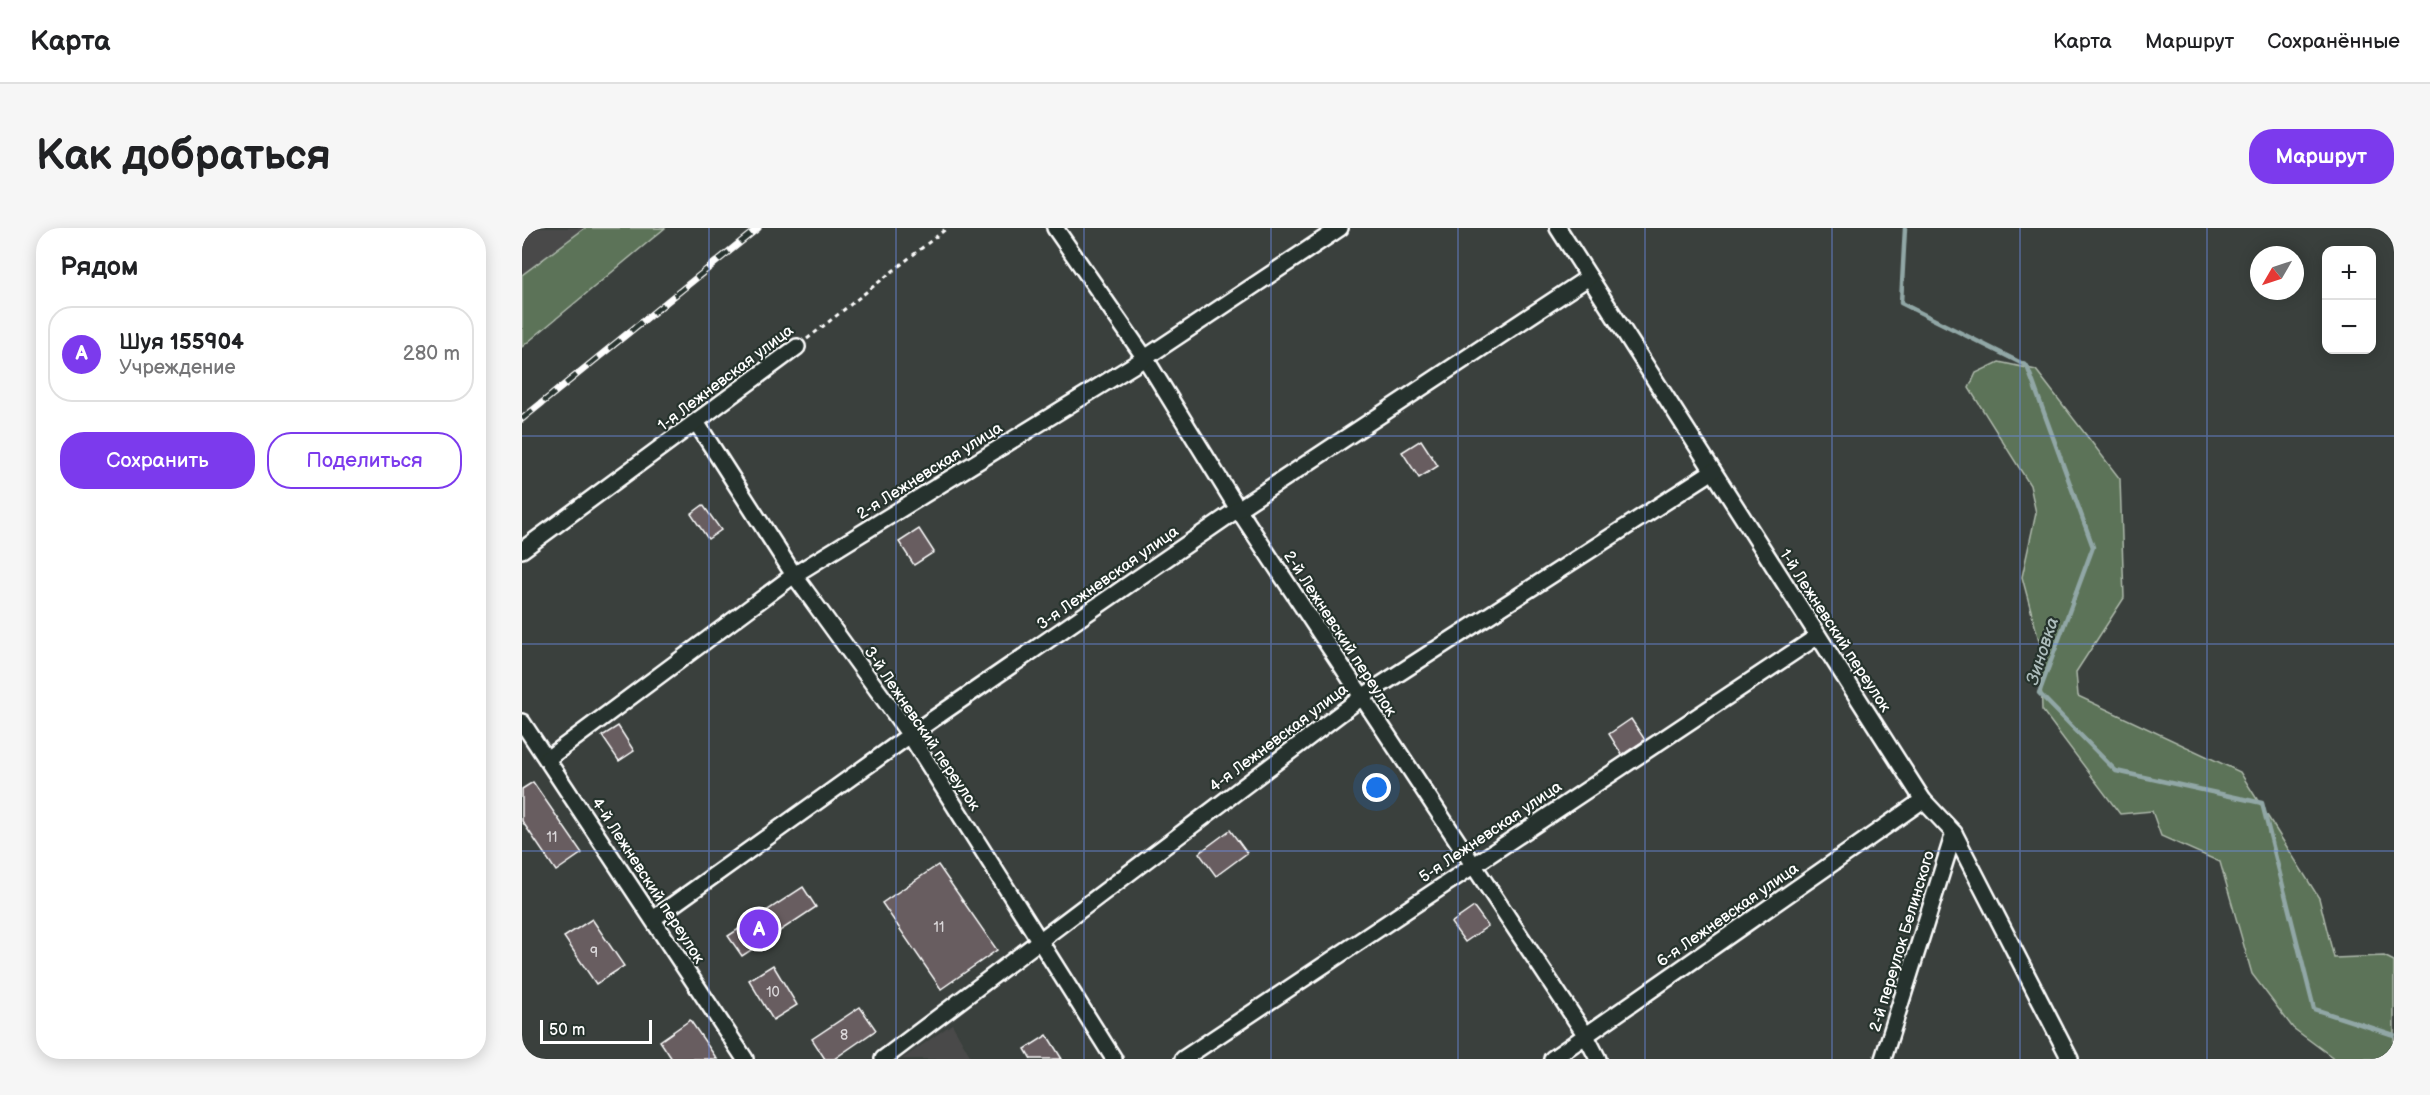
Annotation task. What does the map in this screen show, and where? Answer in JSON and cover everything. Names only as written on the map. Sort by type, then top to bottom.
[{"type":"street","name":"2-й Лежневский переулок","points":[[1055,228],[1145,358],[1238,509],[1585,1034],[1598,1059]]},
{"type":"street","name":"2-я Лежневская улица","points":[[547,759],[794,575],[1145,358],[1340,228]]},
{"type":"street","name":"1-й Лежневский переулок","points":[[1558,228],[1923,800],[1954,833],[2070,1059]]},
{"type":"street","name":"3-я Лежневская улица","points":[[653,919],[910,735],[1238,509],[1589,277]]},
{"type":"street","name":"1-я Лежневская улица","points":[[522,550],[797,347]]},
{"type":"street","name":"3-й Лежневский переулок","points":[[696,422],[794,575],[910,735],[1041,939],[1114,1059]]},
{"type":"street","name":"4-я Лежневская улица","points":[[883,1059],[1362,697],[1713,471]]},
{"type":"street","name":"5-я Лежневская улица","points":[[1183,1059],[1818,636]]},
{"type":"street","name":"4-й Лежневский переулок","points":[[522,722],[745,1059]]},
{"type":"street","name":"6-я Лежневская улица","points":[[1552,1059],[1923,800]]},
{"type":"street","name":"2-й переулок Белинского","points":[[1883,1059],[1954,833]]},
{"type":"path","name":"1-я Лежневская улица","points":[[797,347],[947,228]]},
{"type":"shaded area","points":[[522,228],[585,228],[522,275]]},
{"type":"shaded area","points":[[952,1024],[972,1059],[902,1059]]},
{"type":"green space","points":[[585,228],[665,228],[522,347],[522,275]]},
{"type":"green space","points":[[1999,362],[2036,370],[2120,479],[2124,598],[2076,672],[2078,696],[2240,772],[2319,898],[2334,958],[2384,956],[2394,961],[2394,1059],[2335,1059],[2293,1028],[2252,974],[2220,862],[2161,836],[2152,811],[2120,814],[2042,710],[2040,644],[2022,577],[2036,513],[2030,485],[1969,388],[1976,373]]},
{"type":"building","points":[[1421,440],[1438,466],[1419,478],[1402,452]]},
{"type":"building","points":[[703,505],[721,530],[708,539],[691,514]]},
{"type":"building","points":[[919,529],[934,552],[914,565],[899,542]]},
{"type":"building","points":[[1631,719],[1645,740],[1622,755],[1609,734]]},
{"type":"building","points":[[618,726],[634,751],[619,761],[602,736]]},
{"type":"building","points":[[533,782],[582,853],[556,871],[522,821],[522,789]]},
{"type":"building","points":[[1230,830],[1247,853],[1216,876],[1199,853]]},
{"type":"building","points":[[938,865],[997,950],[941,989],[882,903]]},
{"type":"building","points":[[803,887],[816,907],[742,956],[728,936]]},
{"type":"building","points":[[1474,907],[1488,926],[1465,942],[1451,923]]},
{"type":"building","points":[[592,919],[624,966],[596,984],[564,937]]},
{"type":"building","points":[[773,965],[797,1005],[773,1020],[749,980]]},
{"type":"building","points":[[860,1007],[876,1030],[834,1059],[825,1059],[812,1039]]},
{"type":"building","points":[[690,1020],[717,1059],[672,1059],[660,1041]]},
{"type":"building","points":[[1047,1035],[1062,1059],[1031,1059],[1025,1049]]},
{"type":"waterway","name":"Зиновка","points":[[1905,228],[1901,303],[2027,366],[2093,547],[2039,693],[2116,771],[2262,803],[2314,1009],[2394,1035]]},
{"type":"railway","points":[[522,419],[758,228]]},
{"type":"place","name":"Шуя 155904","points":[[759,929]]}]
